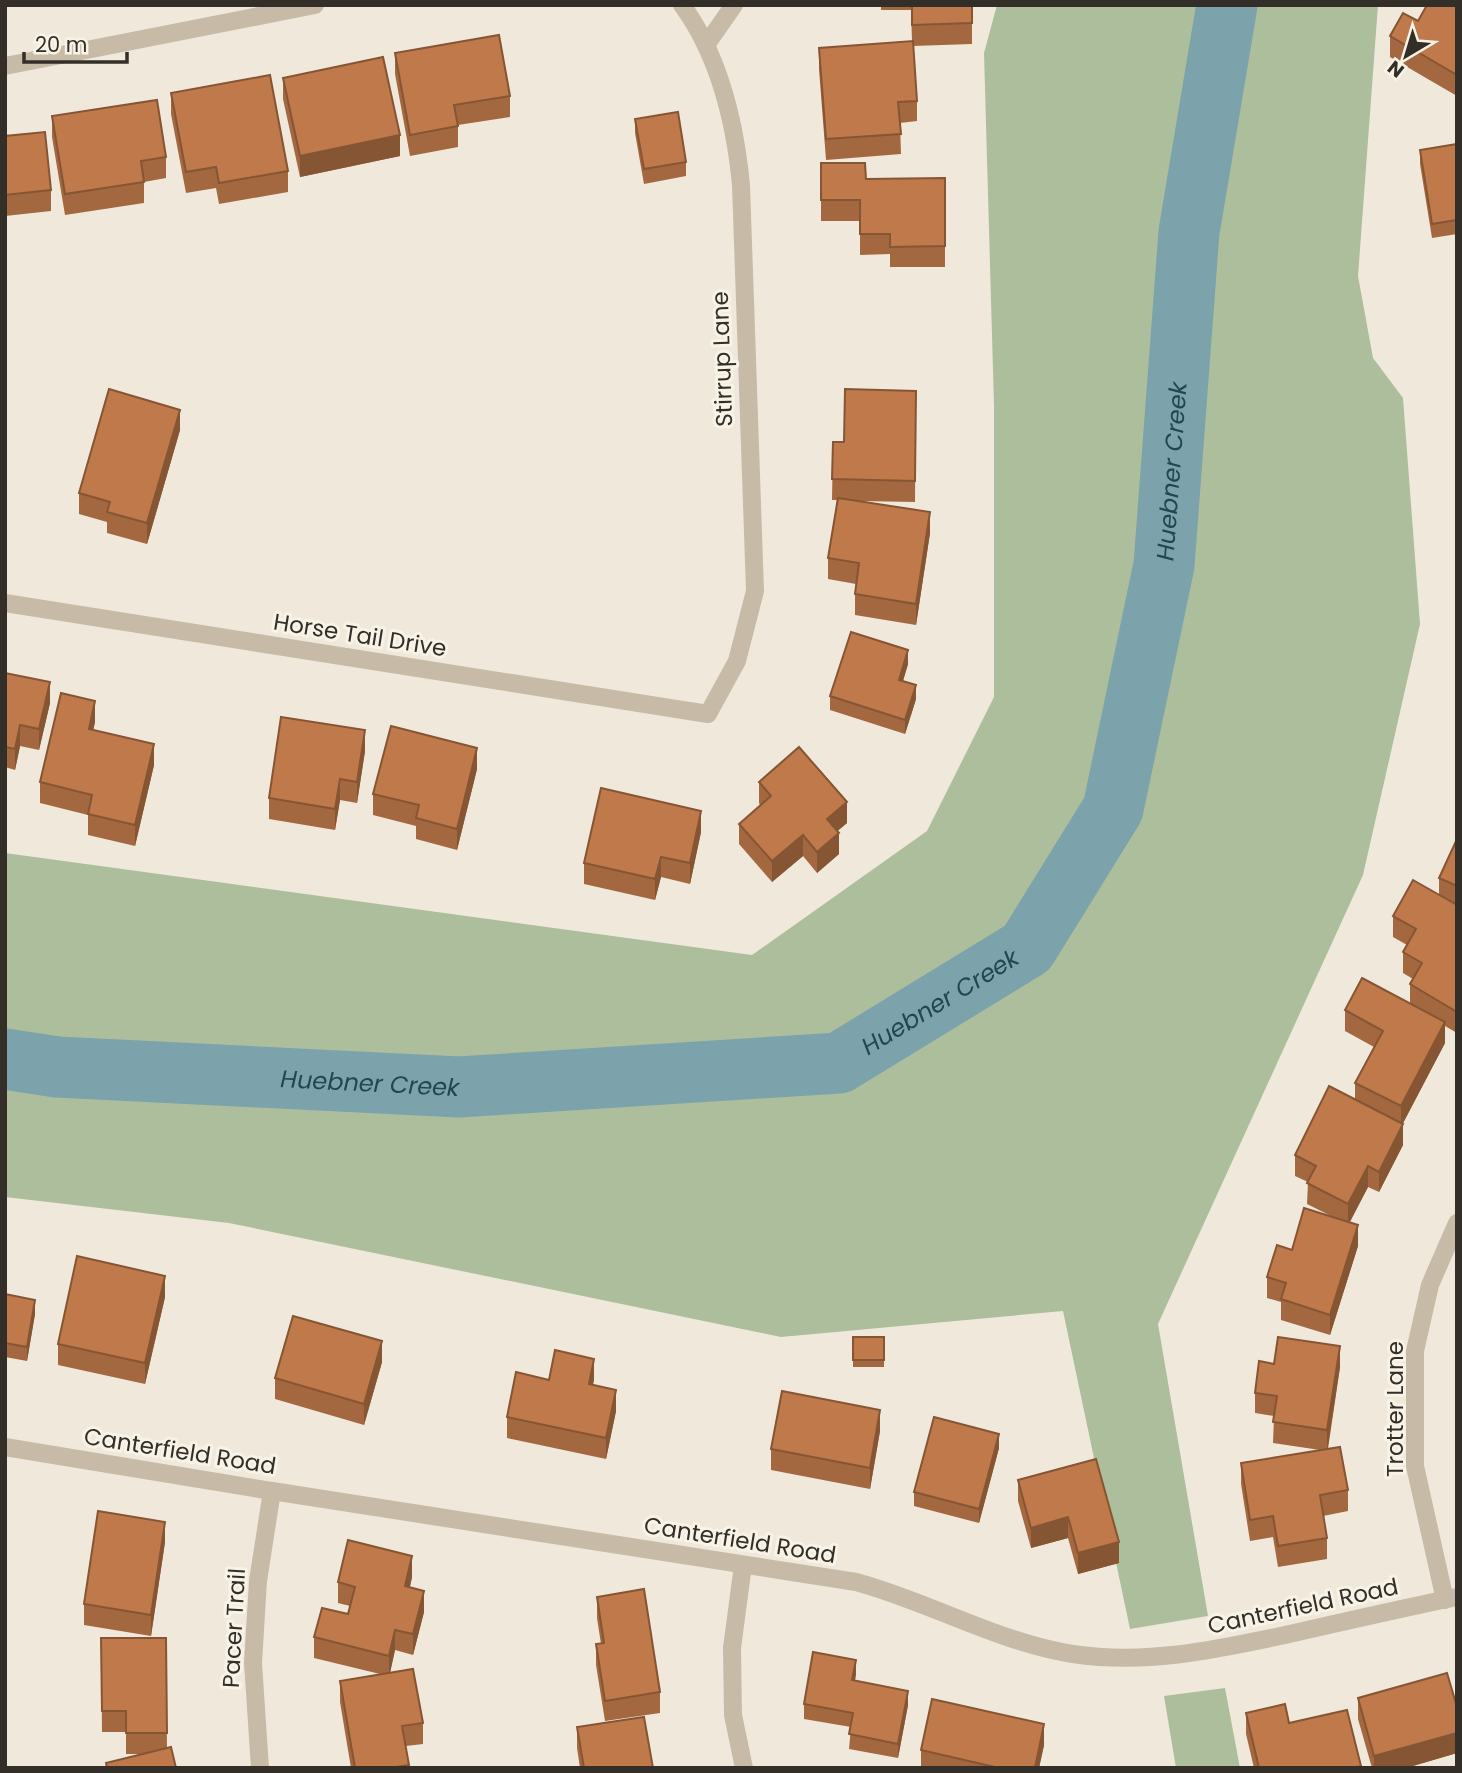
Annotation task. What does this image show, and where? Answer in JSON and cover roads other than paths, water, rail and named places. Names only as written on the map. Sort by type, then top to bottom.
[{"type":"street","points":[[5,66],[314,5]]},
{"type":"street","name":"Stirrup Lane","points":[[682,5],[706,45],[720,79],[738,149],[740,173],[755,591],[737,661],[708,714]]},
{"type":"street","points":[[706,45],[734,5]]},
{"type":"street","name":"Horse Tail Drive","points":[[5,603],[708,714]]},
{"type":"street","name":"Trotter Lane","points":[[1451,1598],[1415,1466],[1415,1351],[1430,1285],[1457,1223]]},
{"type":"street","name":"Canterfield Road","points":[[5,1447],[856,1582],[895,1593],[1031,1645],[1074,1654],[1117,1658],[1203,1653],[1451,1598]]},
{"type":"street","name":"Pacer Trail","points":[[260,1768],[253,1663],[258,1581],[272,1491]]},
{"type":"street","points":[[743,1565],[732,1648],[733,1715],[744,1768]]},
{"type":"waterway","name":"Huebner Creek","points":[[5,1059],[57,1067],[459,1087],[839,1063],[1027,948],[1113,809],[1164,565],[1189,232],[1227,5]]}]
